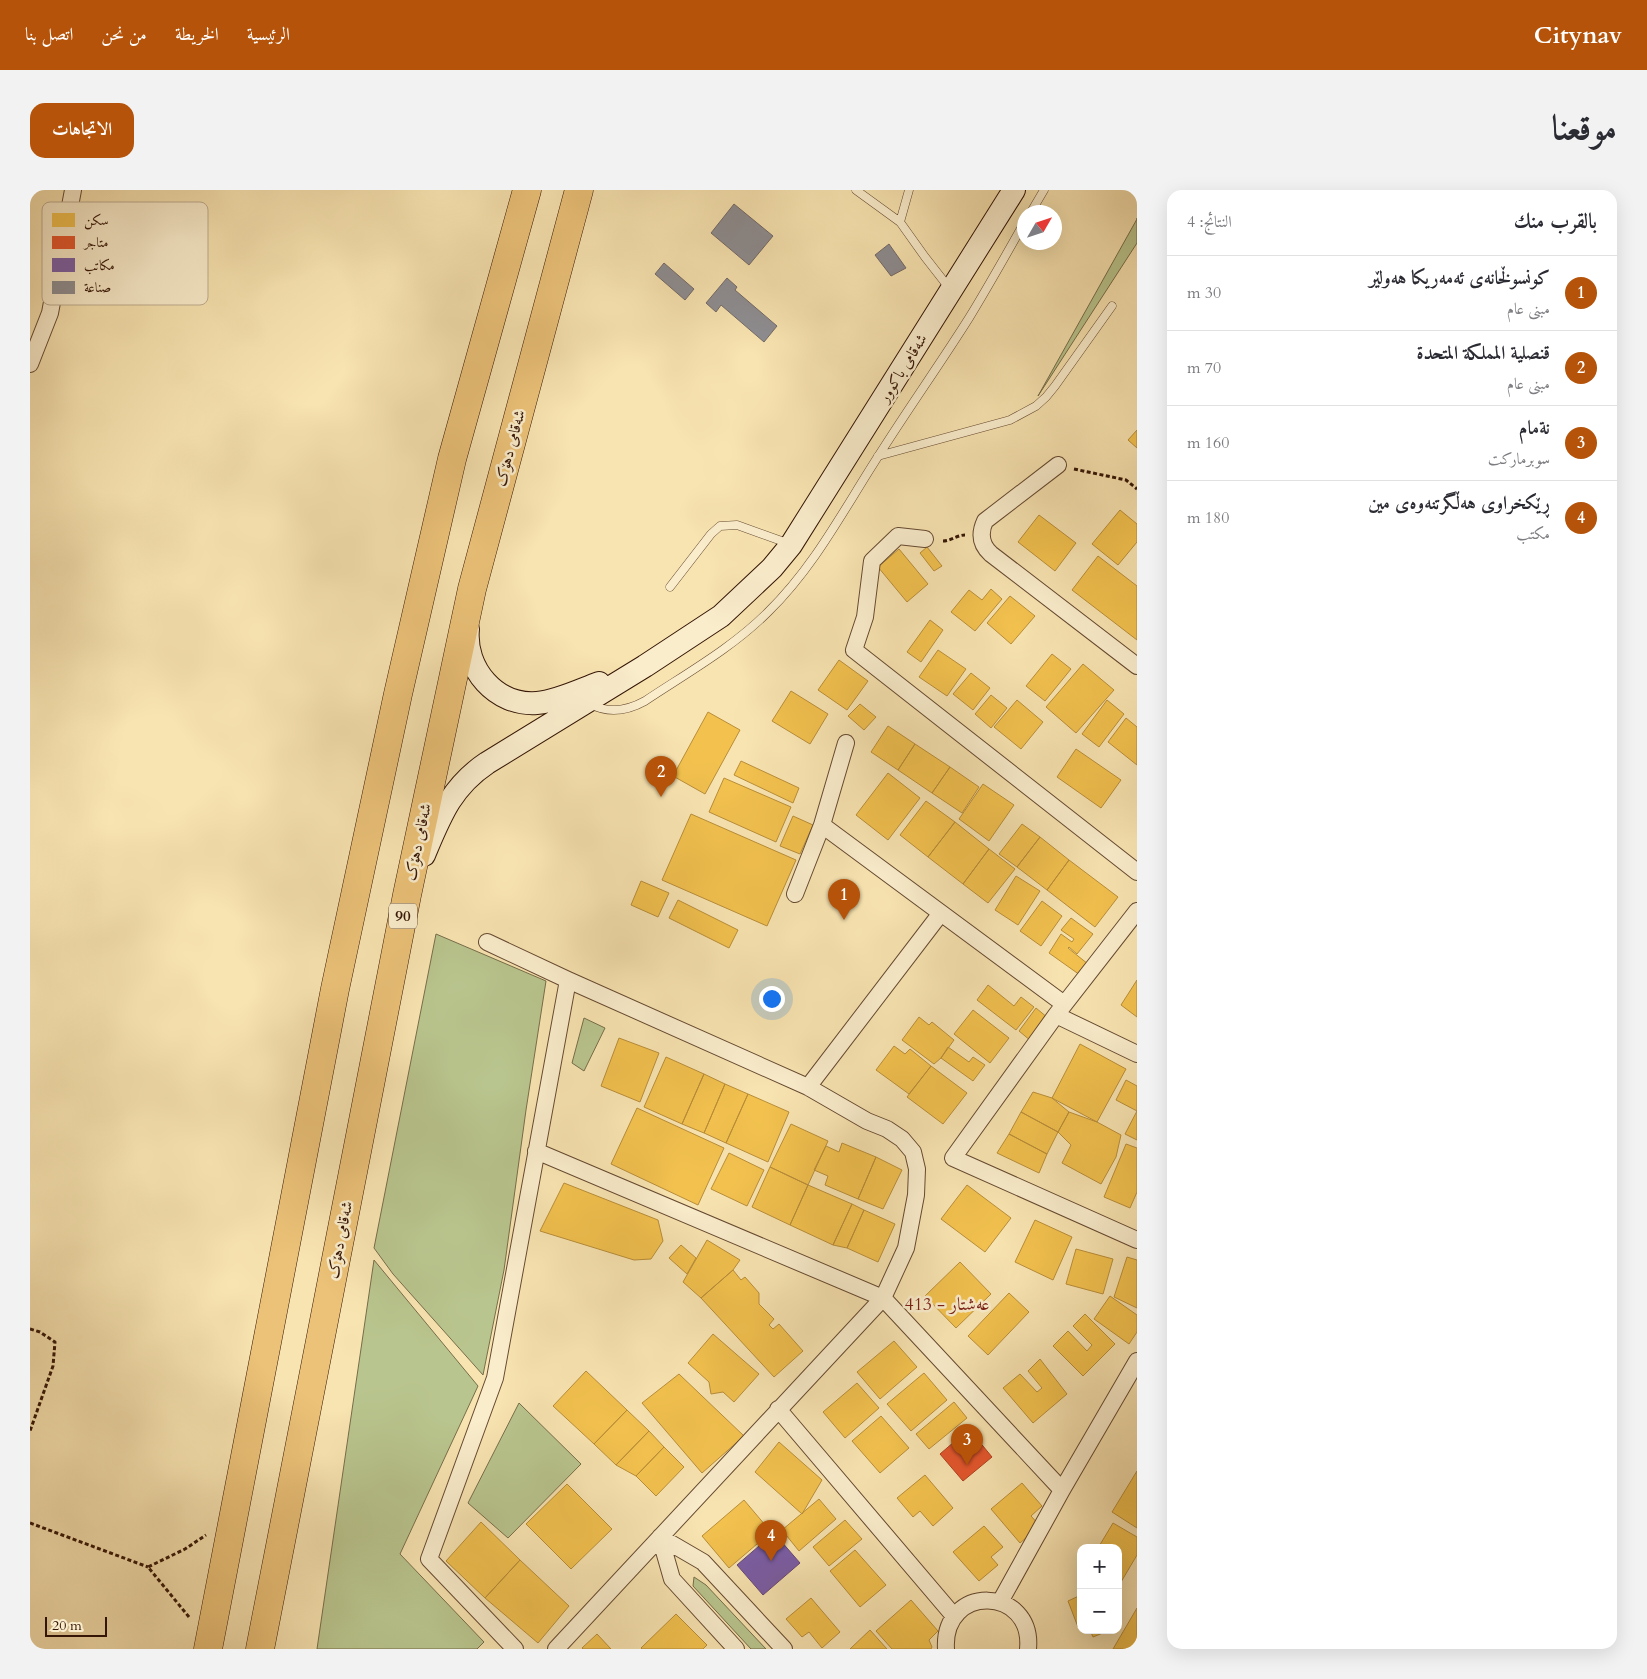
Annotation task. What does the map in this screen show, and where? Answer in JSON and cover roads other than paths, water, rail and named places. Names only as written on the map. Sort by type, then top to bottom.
[{"type":"highway","points":[[209,1646],[335,988],[398,694],[452,459],[527,190]]},
{"type":"highway","name":"شەقامی دهۆک","points":[[260,1649],[407,895],[472,589],[579,190]]},
{"type":"street","name":"شەقامی باکوور","points":[[645,666],[721,616],[772,568],[791,545],[1014,190]]},
{"type":"street","points":[[30,364],[51,305]]},
{"type":"street","points":[[1058,465],[985,521],[981,535],[986,549],[1137,666]]},
{"type":"street","points":[[925,539],[898,536],[872,561],[865,617],[854,650],[1137,872]]},
{"type":"street","points":[[472,589],[468,636],[471,660],[489,686],[509,698],[529,702],[549,701],[645,666]]},
{"type":"street","points":[[407,895],[441,813],[457,789],[471,775],[486,763],[645,666]]},
{"type":"street","points":[[795,894],[822,825],[846,743]]},
{"type":"street","points":[[822,825],[941,913],[1060,1010],[1137,1054]]},
{"type":"street","points":[[1137,911],[1060,1010],[953,1158],[1137,1240]]},
{"type":"street","points":[[808,1087],[941,913]]},
{"type":"street","points":[[487,942],[808,1087],[902,1139],[913,1152],[917,1169],[916,1195],[906,1248],[883,1298],[556,1649]]},
{"type":"street","points":[[515,1649],[429,1559],[495,1378],[568,980]]},
{"type":"street","points":[[536,1151],[883,1298],[1062,1490]]},
{"type":"street","points":[[1000,1602],[1137,1361]]},
{"type":"street","points":[[778,1410],[954,1616]]},
{"type":"street","points":[[660,1537],[672,1579],[736,1649]]},
{"type":"street","points":[[660,1537],[703,1562],[784,1649]]},
{"type":"street","points":[[946,1649],[945,1638],[948,1626],[954,1616],[964,1607],[975,1602],[988,1600],[1000,1602],[1012,1608],[1020,1616],[1027,1628],[1028,1649]]},
{"type":"lane","points":[[856,190],[900,222],[924,257],[951,290]]},
{"type":"lane","points":[[900,222],[909,190]]},
{"type":"lane","points":[[1035,205],[1044,190]]},
{"type":"lane","points":[[586,702],[598,708],[610,710],[634,707],[717,654],[743,634],[784,596],[810,565],[878,456],[968,319],[1017,236]]},
{"type":"lane","points":[[878,456],[1010,420],[1030,410],[1056,386],[1112,306]]},
{"type":"lane","points":[[670,586],[711,534],[720,526],[737,524],[791,545]]},
{"type":"place","name":"قنصلية المملكة المتحدة","points":[[661,797]]},
{"type":"place","name":"کونسوڵخانەی ئەمەریکا هەولێر","points":[[844,920]]},
{"type":"place","name":"نةمام","points":[[967,1465]]},
{"type":"place","name":"ڕێکخراوی هەڵگرتنەوەی مین","points":[[771,1561]]},
{"type":"district","name":"عه‌شتار - 413","points":[[947,1304]]}]
